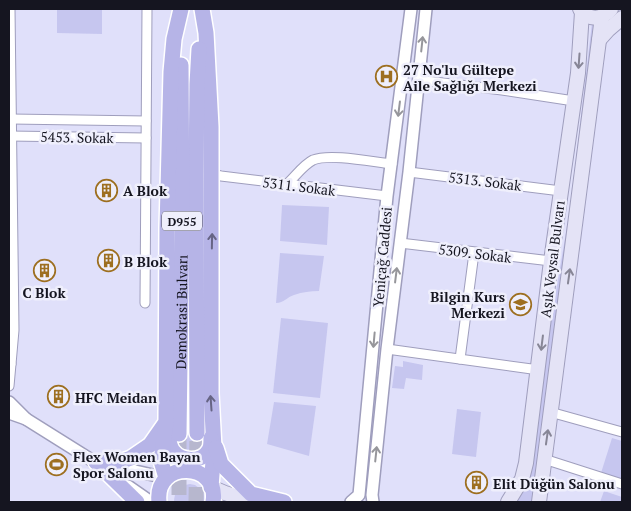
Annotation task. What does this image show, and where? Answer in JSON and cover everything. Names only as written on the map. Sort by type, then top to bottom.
[{"type":"highway","points":[[166,478],[161,461],[166,423],[167,228],[171,82],[174,39],[181,9]]},
{"type":"highway","name":"Demokrasi Bulvarı","points":[[179,434],[182,218],[181,9]]},
{"type":"highway","points":[[201,9],[206,32],[211,127],[210,393],[213,430],[212,502]]},
{"type":"highway","name":"Demokrasi Bulvarı","points":[[197,432],[197,94],[201,9]]},
{"type":"highway","points":[[166,423],[172,451],[183,459],[190,460],[203,456],[209,451],[213,430]]},
{"type":"highway","points":[[96,462],[117,463],[131,458],[150,445],[166,423]]},
{"type":"highway","points":[[213,430],[221,464],[236,481],[251,494],[284,502]]},
{"type":"highway","points":[[96,462],[137,502]]},
{"type":"highway","points":[[160,502],[160,490],[166,478],[175,472],[189,470],[203,476],[211,487]]},
{"type":"main road","name":"Aşık Veysal Bulvarı","points":[[581,10],[590,17],[611,11]]},
{"type":"main road","name":"Aşık Veysal Bulvarı","points":[[510,500],[522,479],[526,463],[551,261],[578,73],[581,10]]},
{"type":"main road","name":"Aşık Veysal Bulvarı","points":[[539,502],[598,40],[611,11]]},
{"type":"main road","points":[[598,40],[622,18]]},
{"type":"main road","points":[[211,487],[253,502]]},
{"type":"street","points":[[9,386],[14,330],[10,136],[10,9]]},
{"type":"street","points":[[145,303],[146,9]]},
{"type":"street","name":"Yeniçağ Caddesi","points":[[351,502],[359,496],[387,196],[411,9]]},
{"type":"street","name":"Yeniçağ Caddesi","points":[[373,502],[372,495],[387,349],[409,172],[426,9]]},
{"type":"street","points":[[418,80],[574,101]]},
{"type":"street","points":[[11,119],[146,121]]},
{"type":"street","name":"5453. Sokak","points":[[10,136],[146,138]]},
{"type":"street","points":[[287,184],[307,164],[319,159],[336,158],[392,164]]},
{"type":"street","name":"5313. Sokak","points":[[409,172],[561,191]]},
{"type":"street","name":"5311. Sokak","points":[[211,173],[221,176],[387,196]]},
{"type":"street","name":"5309. Sokak","points":[[400,244],[551,261]]},
{"type":"street","points":[[460,358],[474,253]]},
{"type":"street","points":[[387,349],[539,370]]},
{"type":"street","points":[[9,402],[26,418],[96,462],[151,502]]},
{"type":"street","points":[[550,412],[622,432]]},
{"type":"street","points":[[9,413],[26,418]]},
{"type":"street","points":[[544,459],[622,484]]},
{"type":"street","points":[[96,462],[166,478]]},
{"type":"shaded area","points":[[57,9],[102,9],[102,34],[57,33]]},
{"type":"shaded area","points":[[592,23],[597,24],[534,502],[514,502],[545,356],[570,209]]},
{"type":"shaded area","points":[[282,205],[329,207],[327,245],[280,241]]},
{"type":"shaded area","points":[[280,253],[324,256],[319,291],[297,294],[276,303]]},
{"type":"shaded area","points":[[281,318],[328,323],[320,398],[273,393]]},
{"type":"shaded area","points":[[403,361],[423,365],[422,380],[406,378],[404,389],[392,388],[395,366],[403,367]]},
{"type":"shaded area","points":[[274,402],[316,406],[309,456],[267,444]]},
{"type":"shaded area","points":[[457,409],[481,412],[476,457],[452,454]]},
{"type":"shaded area","points":[[175,435],[206,435],[205,442],[191,450],[181,448]]},
{"type":"shaded area","points":[[612,438],[622,441],[622,479],[601,473]]},
{"type":"shaded area","points":[[190,484],[203,491],[205,502],[174,502],[178,490]]},
{"type":"shaded area","points":[[604,491],[622,497],[622,502],[600,502]]},
{"type":"tunnel","points":[[196,502],[197,433]]},
{"type":"tunnel","points":[[179,434],[179,502]]},
{"type":"place","name":"27 No'lu Gültepe Aile Sağlığı Merkezi","points":[[387,77]]},
{"type":"place","name":"A Blok","points":[[107,190]]},
{"type":"place","name":"B Blok","points":[[108,261]]},
{"type":"place","name":"C Blok","points":[[44,270]]},
{"type":"place","name":"Bilgin Kurs Merkezi","points":[[521,304]]},
{"type":"place","name":"HFC Meidan","points":[[59,397]]},
{"type":"place","name":"Flex Women Bayan Spor Salonu","points":[[57,464]]},
{"type":"place","name":"Elit Düğün Salonu","points":[[477,483]]}]
